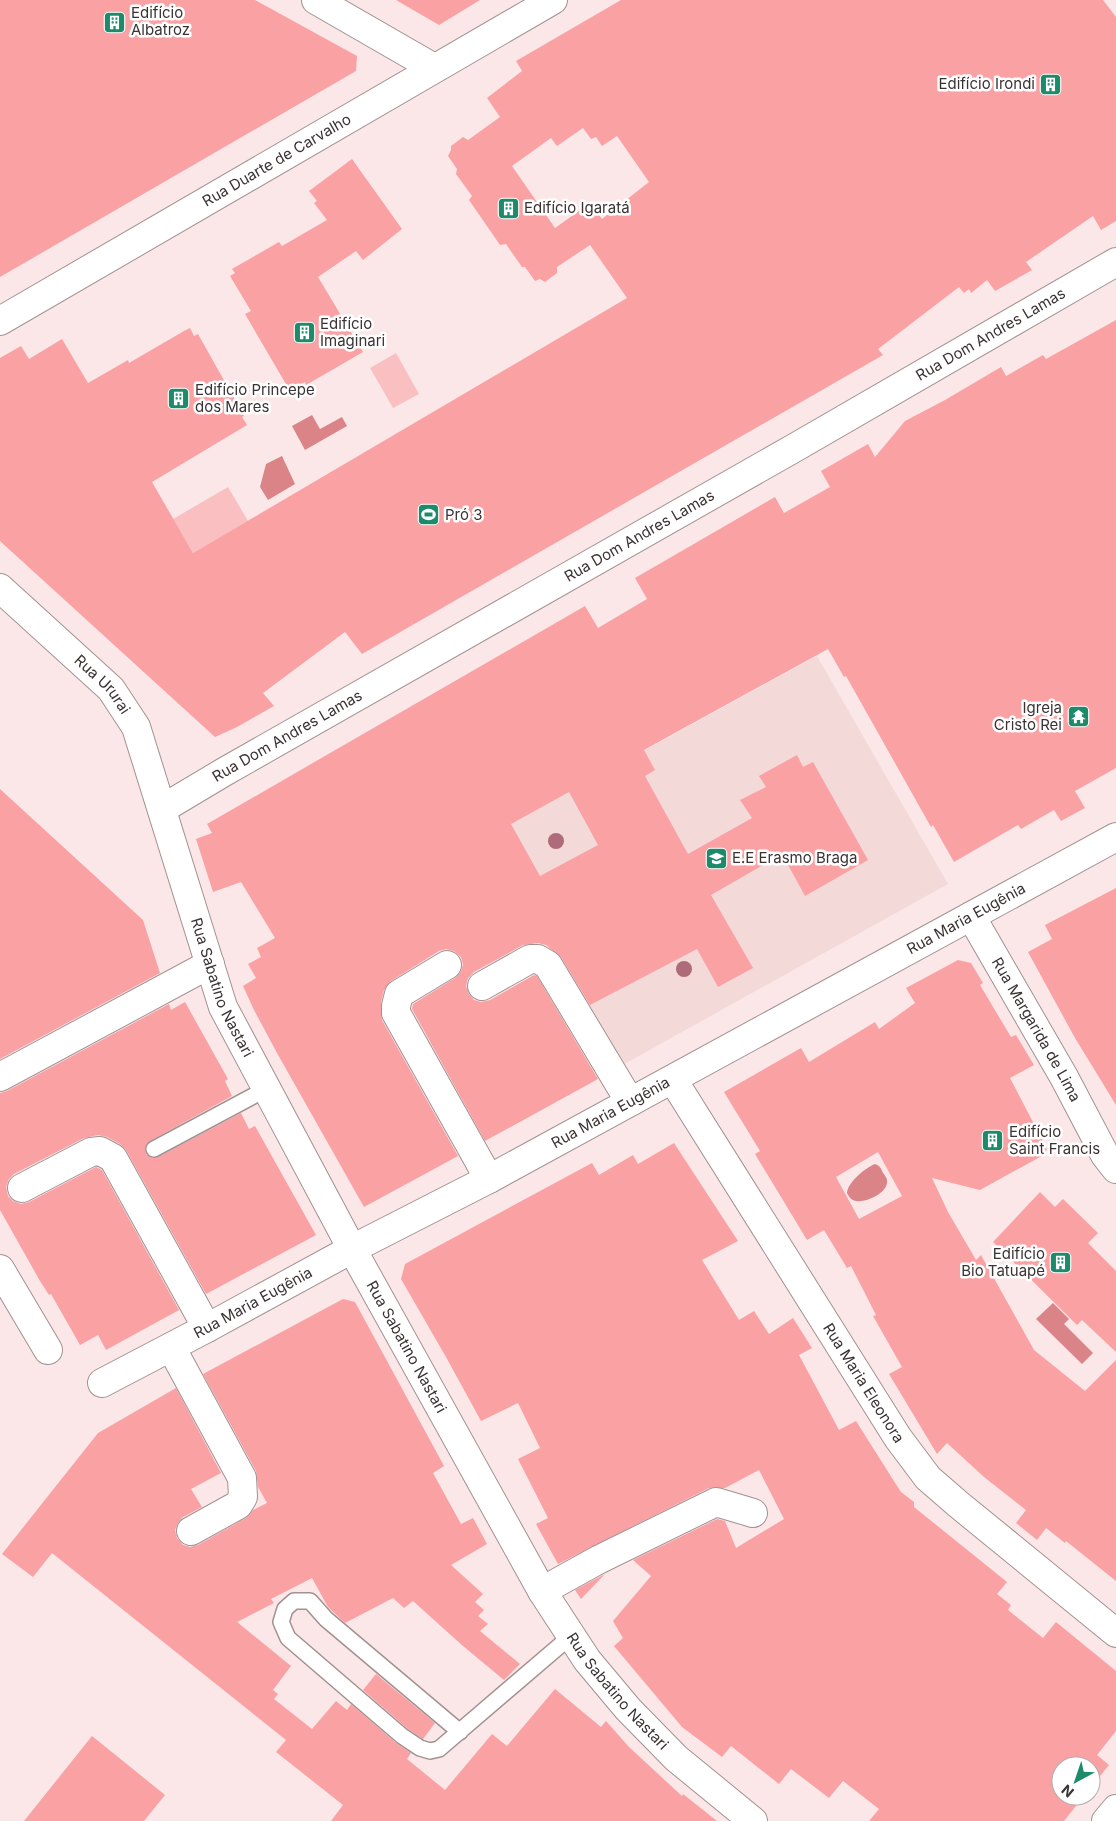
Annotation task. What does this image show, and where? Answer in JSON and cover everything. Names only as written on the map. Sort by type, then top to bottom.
[{"type":"street","points":[[316,0],[434,68]]},
{"type":"street","name":"Rua Duarte de Carvalho","points":[[0,321],[553,0]]},
{"type":"street","name":"Rua Dom Andres Lamas","points":[[162,809],[232,767],[796,447],[1116,262]]},
{"type":"street","name":"Rua Ururai","points":[[0,588],[111,689],[136,727],[162,809]]},
{"type":"street","name":"Rua Sabatino Nastari","points":[[162,809],[223,1007],[268,1088],[352,1249],[542,1591],[587,1660],[628,1710],[676,1758],[753,1821]]},
{"type":"street","name":"Rua Maria Eugênia","points":[[102,1383],[673,1080],[1116,836]]},
{"type":"street","name":"Rua Margarida de Lima","points":[[971,916],[1064,1077],[1105,1155],[1116,1169]]},
{"type":"street","points":[[482,986],[530,959],[538,959],[548,964],[630,1102]]},
{"type":"street","points":[[0,1077],[210,964]]},
{"type":"street","points":[[447,965],[399,994],[396,1013],[489,1179]]},
{"type":"street","name":"Rua Maria Eleonora","points":[[673,1080],[898,1438],[928,1478],[1116,1633]]},
{"type":"street","points":[[22,1188],[91,1152],[100,1151],[113,1158],[207,1328]]},
{"type":"street","points":[[0,1269],[48,1350]]},
{"type":"street","points":[[171,1346],[242,1478],[243,1497],[238,1505],[191,1531]]},
{"type":"street","points":[[542,1591],[598,1560],[716,1502],[753,1513]]},
{"type":"street","points":[[1106,1821],[1116,1809]]},
{"type":"lane","points":[[154,1149],[268,1088]]},
{"type":"lane","points":[[460,1732],[326,1619],[310,1601],[294,1601],[285,1609],[281,1622],[288,1638],[402,1736],[420,1748],[430,1751],[439,1749],[460,1732],[571,1636]]},
{"type":"shaded area","points":[[396,353],[419,394],[393,408],[370,368]]},
{"type":"shaded area","points":[[312,415],[320,429],[342,417],[347,426],[305,450],[292,426]]},
{"type":"shaded area","points":[[282,456],[295,484],[268,500],[260,487],[266,464]]},
{"type":"shaded area","points":[[228,487],[248,521],[193,553],[173,519]]},
{"type":"shaded area","name":"E.E Erasmo Braga","points":[[817,656],[948,884],[619,1067],[542,936],[488,836]]},
{"type":"shaded area","points":[[875,1164],[880,1167],[887,1178],[887,1185],[881,1193],[871,1199],[856,1201],[851,1199],[847,1193],[850,1184],[862,1172]]},
{"type":"shaded area","points":[[1053,1303],[1069,1319],[1064,1324],[1093,1353],[1082,1364],[1036,1319]]},
{"type":"building","points":[[0,0],[255,0],[357,56],[356,71],[0,277]]},
{"type":"building","points":[[396,0],[480,0],[439,25]]},
{"type":"building","points":[[621,0],[1103,0],[1116,17],[1116,221],[1101,230],[1093,216],[1026,262],[1032,270],[995,291],[987,280],[971,293],[969,289],[964,293],[959,287],[878,349],[883,355],[362,654],[345,632],[263,693],[274,706],[215,737],[0,541],[0,358],[21,346],[29,359],[62,339],[88,383],[128,360],[129,363],[190,328],[194,336],[198,334],[244,416],[242,417],[247,425],[152,482],[193,553],[627,298],[590,245],[557,267],[557,273],[545,282],[540,279],[535,281],[525,267],[522,267],[506,244],[500,245],[469,200],[472,196],[456,174],[457,169],[448,156],[451,146],[463,137],[468,140],[500,117],[487,98],[522,71],[516,61]],"holes":[[[583,128],[591,139],[596,137],[602,146],[617,136],[649,182],[602,219],[590,203],[555,228],[512,166],[551,138],[557,146]]]},
{"type":"building","name":"Edifício Imaginari","points":[[352,159],[402,229],[363,260],[356,251],[318,277],[363,352],[306,385],[305,382],[290,391],[245,314],[251,311],[230,276],[235,273],[232,269],[279,242],[282,246],[327,220],[314,203],[317,201],[309,191]]},
{"type":"building","points":[[1116,320],[1116,768],[1075,791],[1085,808],[1061,821],[1054,810],[1021,829],[1018,825],[954,862],[933,825],[931,827],[846,676],[844,677],[828,649],[644,750],[655,770],[645,776],[688,854],[752,818],[740,800],[766,787],[759,776],[797,755],[803,767],[813,762],[868,860],[805,896],[782,854],[711,895],[753,968],[718,987],[697,949],[590,1005],[561,957],[546,945],[538,943],[523,945],[474,972],[468,978],[466,986],[474,1000],[481,1002],[490,1000],[534,975],[537,976],[598,1079],[485,1141],[412,1009],[413,1004],[460,973],[463,965],[461,957],[454,951],[446,949],[439,951],[391,981],[384,990],[381,1002],[382,1020],[458,1156],[364,1207],[277,1053],[243,986],[256,978],[248,964],[261,957],[257,948],[275,938],[241,882],[213,892],[196,839],[212,833],[207,824],[585,606],[598,628],[647,599],[635,578],[775,497],[784,513],[830,487],[821,471],[868,444],[875,457],[905,421],[1001,367],[1006,376],[1043,355],[1046,359]],"holes":[[[569,792],[598,845],[540,876],[511,824]]]},
{"type":"building","points":[[0,789],[143,920],[160,973],[0,1059]]},
{"type":"building","points":[[1116,888],[1116,1105],[1075,1038],[1028,952],[1052,939],[1045,925]]},
{"type":"building","points":[[958,960],[971,963],[983,983],[980,985],[1011,1037],[1016,1035],[1034,1065],[1010,1078],[1047,1149],[1040,1157],[980,1190],[932,1178],[948,1212],[976,1260],[981,1255],[1034,1350],[1085,1391],[1116,1360],[1116,1581],[1066,1541],[1065,1543],[1046,1528],[1037,1540],[1016,1523],[1026,1510],[984,1477],[947,1443],[937,1454],[889,1374],[902,1367],[873,1316],[876,1315],[851,1266],[847,1268],[824,1230],[807,1240],[755,1154],[760,1151],[724,1092],[801,1048],[809,1062],[875,1022],[879,1029],[915,1003],[906,988]],"holes":[[[878,1152],[902,1196],[859,1219],[836,1177]]]},
{"type":"building","points":[[185,1002],[228,1079],[225,1081],[232,1096],[150,1141],[145,1148],[146,1154],[153,1158],[158,1157],[241,1113],[249,1129],[255,1126],[316,1235],[206,1294],[126,1150],[120,1144],[107,1137],[98,1135],[84,1138],[14,1174],[9,1179],[6,1187],[8,1196],[13,1201],[21,1204],[29,1202],[96,1167],[102,1170],[179,1310],[106,1350],[98,1335],[80,1345],[51,1294],[49,1295],[40,1281],[0,1210],[0,1093],[169,1004],[171,1010]]},
{"type":"building","points":[[674,1143],[738,1241],[702,1260],[739,1320],[754,1311],[769,1334],[793,1318],[812,1348],[799,1355],[839,1430],[856,1421],[901,1492],[914,1502],[914,1507],[1007,1582],[997,1594],[1011,1605],[1008,1610],[1043,1638],[1056,1622],[1116,1671],[1116,1731],[1097,1755],[1098,1756],[1051,1756],[1051,1806],[1076,1806],[1064,1821],[869,1821],[879,1809],[843,1781],[829,1798],[791,1769],[779,1784],[731,1746],[722,1757],[682,1727],[614,1646],[623,1638],[613,1621],[651,1576],[633,1560],[717,1519],[725,1521],[736,1548],[784,1519],[759,1470],[725,1488],[709,1488],[558,1564],[536,1524],[548,1518],[518,1459],[540,1448],[518,1403],[481,1421],[401,1279],[405,1264],[592,1163],[599,1175],[633,1155],[638,1164]]},
{"type":"building","name":"Edifício Bio Tatuapé","points":[[1040,1192],[1055,1207],[1063,1199],[1098,1233],[1088,1243],[1116,1271],[1116,1352],[1082,1320],[1077,1325],[993,1242]]},
{"type":"building","points":[[343,1299],[355,1302],[444,1466],[433,1473],[461,1524],[473,1518],[487,1544],[451,1565],[483,1594],[475,1602],[484,1610],[478,1616],[488,1624],[480,1631],[520,1664],[504,1680],[413,1601],[404,1608],[393,1598],[345,1623],[328,1607],[312,1578],[271,1599],[274,1603],[237,1622],[291,1666],[273,1690],[278,1694],[274,1699],[312,1729],[336,1701],[347,1710],[351,1704],[396,1743],[411,1753],[407,1759],[445,1790],[492,1734],[507,1746],[555,1689],[601,1727],[606,1721],[629,1747],[682,1796],[683,1794],[717,1821],[331,1821],[343,1805],[276,1752],[286,1740],[52,1553],[33,1577],[2,1554],[98,1433],[176,1388],[221,1473],[191,1489],[202,1507],[183,1517],[178,1523],[175,1530],[177,1538],[183,1545],[190,1547],[198,1545],[246,1518],[253,1510],[267,1503],[258,1487],[256,1471],[203,1374]]},
{"type":"building","points":[[605,1574],[581,1599],[575,1590]]},
{"type":"building","points":[[376,1674],[435,1723],[423,1739],[408,1729],[363,1690]]},
{"type":"building","points":[[92,1736],[165,1795],[144,1821],[24,1821]]},
{"type":"building","points":[[1101,1758],[1109,1765],[1101,1775]]},
{"type":"place","name":"Edifício Albatroz","points":[[115,22]]},
{"type":"place","name":"Edifício Irondi","points":[[1051,84]]},
{"type":"place","name":"Edifício Igaratá","points":[[508,208]]},
{"type":"place","name":"Edifício Imaginari","points":[[304,333]]},
{"type":"place","name":"Edifício Princepe dos Mares","points":[[179,399]]},
{"type":"place","name":"Pró 3","points":[[429,515]]},
{"type":"place","name":"Igreja Cristo Rei","points":[[1078,717]]},
{"type":"place","name":"E.E Erasmo Braga","points":[[716,858]]},
{"type":"place","name":"Edifício Saint Francis","points":[[993,1141]]},
{"type":"place","name":"Edifício Bio Tatuapé","points":[[1061,1263]]}]
